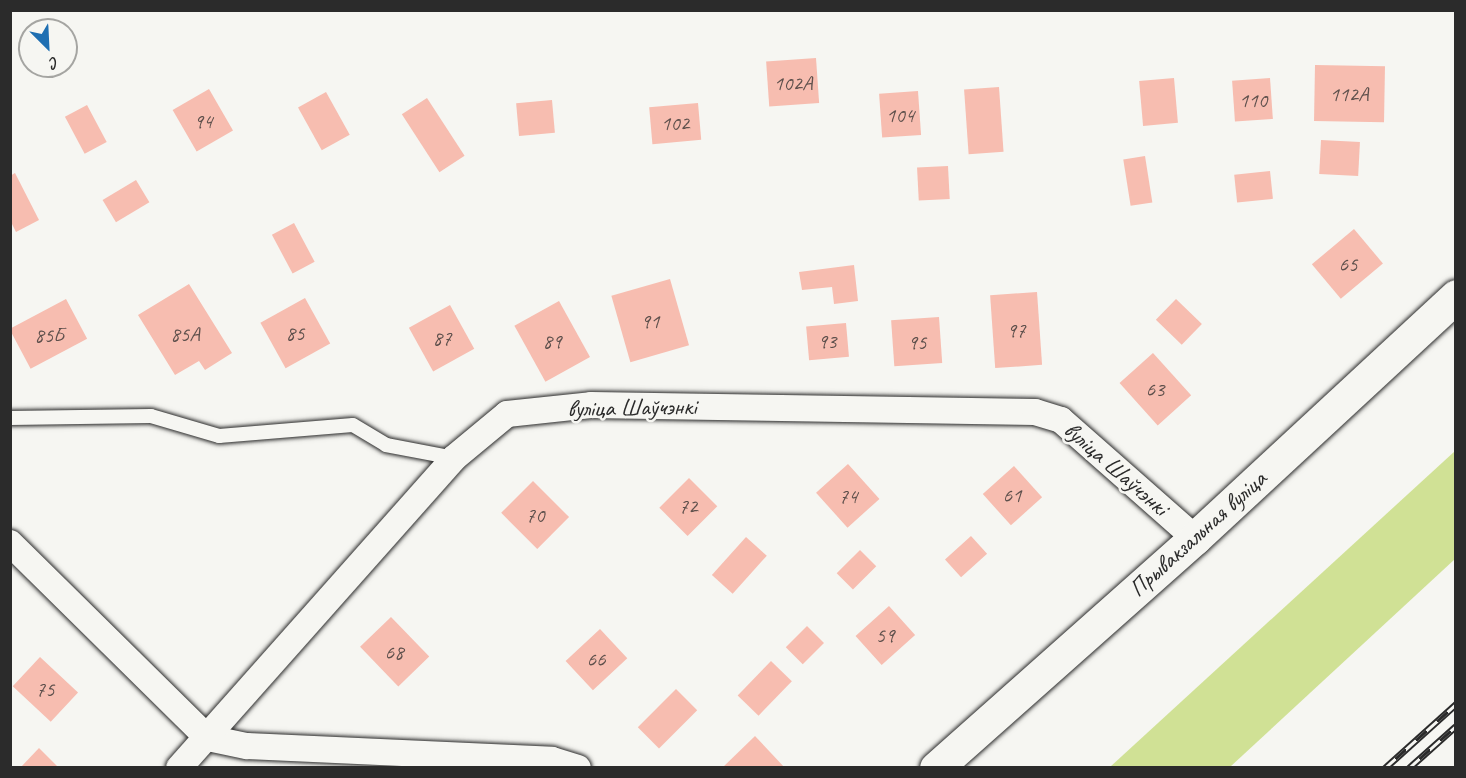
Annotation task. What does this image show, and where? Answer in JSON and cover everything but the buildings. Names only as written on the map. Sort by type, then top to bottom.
[{"type":"street","name":"Прывакзальная вуліца","points":[[936,768],[1195,538],[1455,296]]},
{"type":"street","name":"вуліца Шаўчэнкі","points":[[179,768],[454,458],[507,414],[591,405],[1035,412],[1061,420],[1195,538]]},
{"type":"street","points":[[10,543],[208,738],[247,746],[552,760],[579,768]]},
{"type":"lane","points":[[10,418],[151,416],[219,436],[353,425],[386,445],[454,458]]},
{"type":"green space","points":[[1455,451],[1455,559],[1230,767],[1110,767]]},
{"type":"railway","points":[[1385,768],[1456,704]]},
{"type":"railway","points":[[1409,768],[1456,726]]}]
